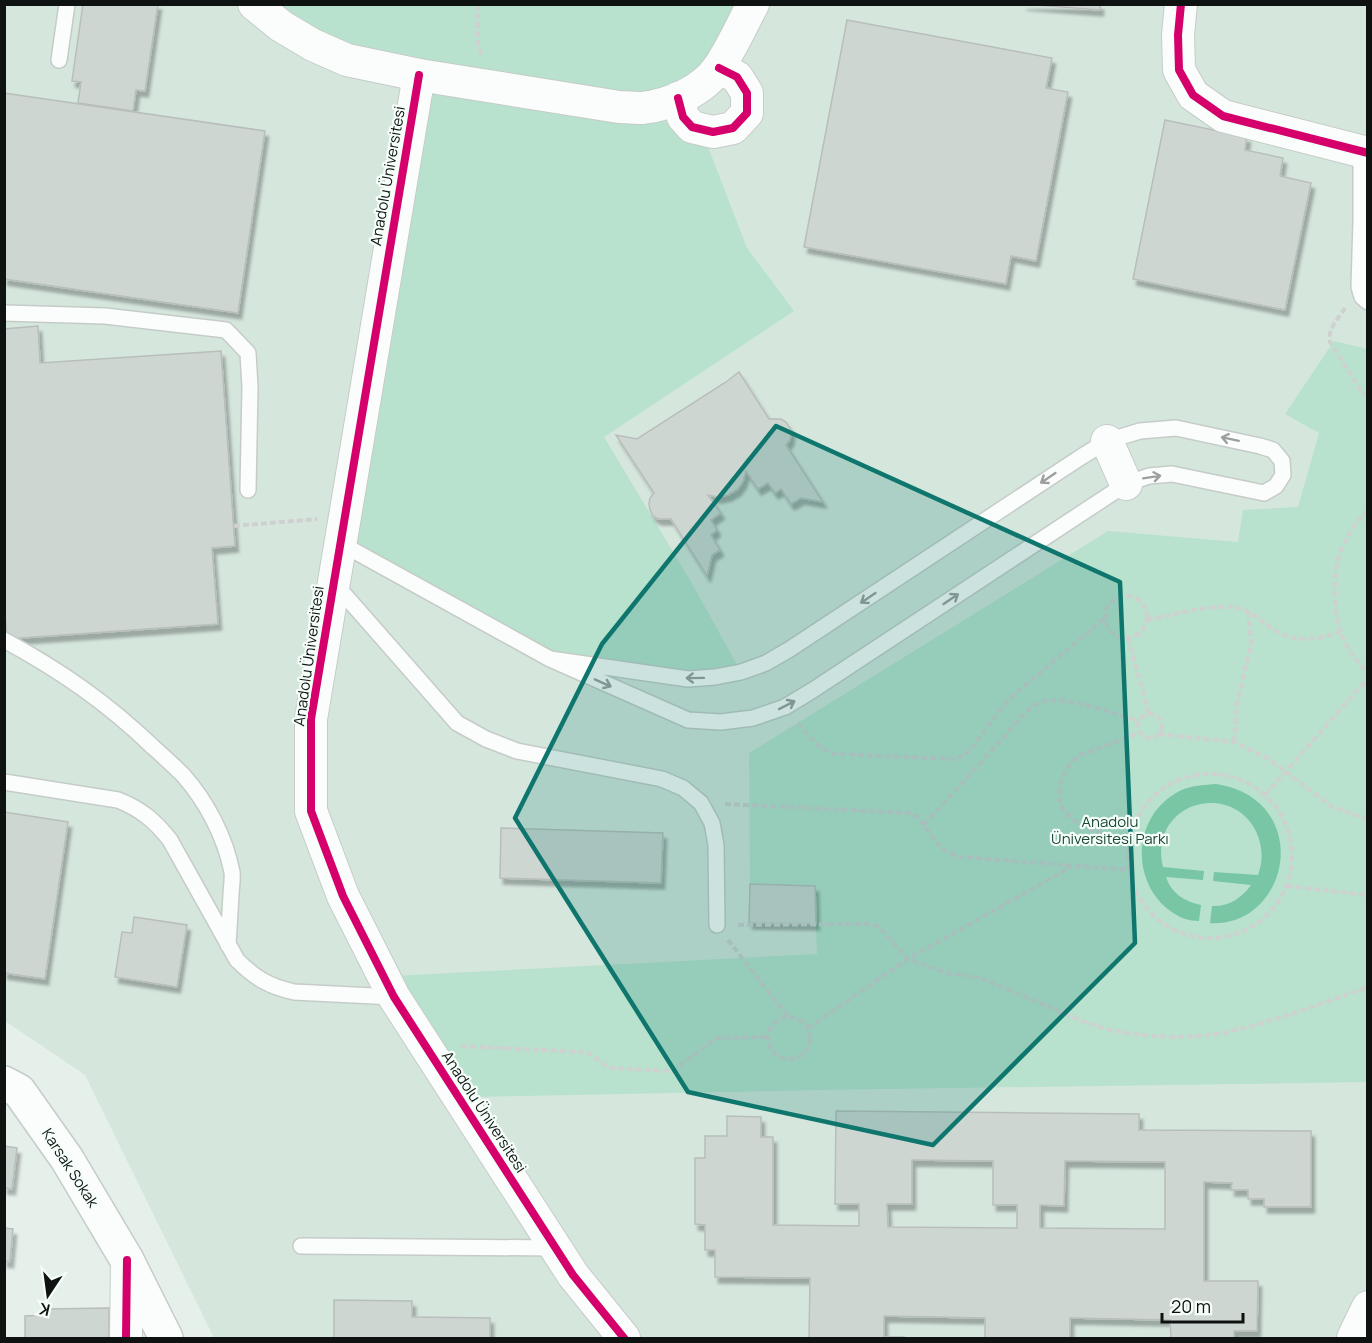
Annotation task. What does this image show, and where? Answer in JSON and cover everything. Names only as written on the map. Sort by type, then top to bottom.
[{"type":"main road","name":"Karsak Sokak","points":[[4,1083],[19,1091],[67,1158],[127,1260],[166,1338]]},
{"type":"street","points":[[254,4],[281,26],[313,45],[347,60],[419,75],[619,107],[641,108],[663,104],[681,107]]},
{"type":"street","points":[[681,107],[718,68],[753,4]]},
{"type":"street","points":[[1181,4],[1178,35],[1179,70],[1193,95],[1223,116],[1364,153]]},
{"type":"street","points":[[681,107],[692,127],[712,132],[733,128],[747,113],[747,93],[737,77],[718,68]]},
{"type":"street","name":"Anadolu Üniversitesi","points":[[419,75],[311,719],[311,811],[343,896],[394,997],[573,1275],[624,1338]]},
{"type":"street","points":[[1107,441],[1126,484]]},
{"type":"street","points":[[126,1338],[127,1260]]},
{"type":"street","points":[[1353,1338],[1368,1307]]},
{"type":"lane","points":[[59,60],[67,4]]},
{"type":"lane","points":[[1364,153],[1364,222],[1359,287],[1362,297],[1368,302]]},
{"type":"lane","points":[[4,313],[105,316],[226,330],[248,353],[250,387],[248,490]]},
{"type":"lane","points":[[342,530],[550,659],[688,720],[721,723],[753,718],[785,707],[1126,484],[1149,476],[1172,474],[1264,493],[1276,486],[1283,475],[1281,461],[1273,450],[1176,428],[1140,431],[1107,441],[1081,457],[766,663],[741,672],[688,679],[550,659]]},
{"type":"lane","points":[[333,582],[457,723],[486,739],[517,751],[662,779],[683,788],[700,803],[712,823],[716,845],[717,925]]},
{"type":"lane","points":[[4,640],[36,657],[106,705],[183,776],[200,797],[215,822],[226,848],[232,875],[228,945]]},
{"type":"lane","points":[[4,782],[118,800],[148,815],[170,840],[237,960],[262,982],[294,992],[394,997]]},
{"type":"lane","points":[[301,1246],[556,1248]]},
{"type":"path","points":[[478,4],[478,43],[489,86]]},
{"type":"path","points":[[1359,287],[1328,336],[1360,389],[1368,394]]},
{"type":"path","points":[[1368,510],[1353,528],[1341,550],[1335,593],[1340,632],[1353,656],[1368,672]]},
{"type":"path","points":[[234,526],[342,530]]},
{"type":"path","points":[[1133,598],[1144,607],[1147,620],[1141,632],[1128,638],[1121,638],[1109,631],[1105,611],[1113,600],[1133,598]]},
{"type":"path","points":[[1147,620],[1208,608],[1239,608],[1260,619],[1278,633],[1292,637],[1313,639],[1340,632]]},
{"type":"path","points":[[1234,742],[1238,704],[1251,643],[1248,612]]},
{"type":"path","points":[[785,707],[816,744],[835,754],[959,758],[971,749],[1008,700],[1105,618]]},
{"type":"path","points":[[1128,638],[1149,714]]},
{"type":"path","points":[[1265,795],[1368,678]]},
{"type":"path","points":[[924,825],[1030,707],[1042,702],[1075,703],[1139,721]]},
{"type":"path","points":[[1149,714],[1160,719],[1162,727],[1159,734],[1153,738],[1145,738],[1139,733],[1138,725],[1141,718],[1149,714]]},
{"type":"path","points":[[1129,839],[1110,836],[1076,822],[1060,804],[1059,791],[1062,777],[1075,758],[1139,733]]},
{"type":"path","points":[[1159,734],[1234,742],[1267,758],[1322,801],[1368,820]]},
{"type":"path","points":[[1197,774],[1223,775],[1250,784],[1265,795],[1287,826],[1293,854],[1289,883],[1275,908],[1254,927],[1227,937],[1198,938],[1173,931],[1152,916],[1136,895],[1128,870],[1127,854],[1135,819],[1151,798],[1172,783],[1197,774]]},
{"type":"path","points":[[700,803],[908,813],[917,816],[941,848],[960,857],[1128,870]]},
{"type":"path","points":[[808,1028],[908,959],[1071,866]]},
{"type":"path","points":[[1287,886],[1368,895]]},
{"type":"path","points":[[717,925],[869,924],[877,926],[908,959],[946,973],[981,978],[1082,1021],[1127,1034],[1202,1036],[1245,1028],[1368,987]]},
{"type":"path","points":[[717,925],[788,1017]]},
{"type":"path","points":[[788,1017],[798,1018],[808,1028],[810,1042],[808,1048],[798,1058],[784,1059],[777,1056],[768,1044],[769,1030],[778,1020],[788,1017]]},
{"type":"path","points":[[425,1045],[582,1052],[590,1054],[609,1068],[672,1071],[717,1038],[767,1037]]},
{"type":"highlighted area","points":[[776,426],[1120,582],[1135,943],[933,1145],[688,1092],[515,818],[602,644]]},
{"type":"shaded area","points":[[4,5],[1367,5],[1367,1338],[214,1338],[85,1075],[5,1021]]},
{"type":"shaded area","points":[[1216,784],[1243,792],[1265,809],[1274,822],[1281,852],[1280,867],[1275,881],[1258,906],[1238,919],[1210,923],[1212,906],[1234,901],[1251,885],[1213,881],[1214,872],[1258,875],[1261,863],[1259,839],[1248,819],[1239,811],[1228,806],[1215,803],[1202,804],[1180,813],[1166,831],[1161,854],[1163,867],[1204,871],[1203,880],[1166,877],[1171,888],[1179,896],[1201,905],[1199,921],[1182,918],[1162,904],[1151,890],[1142,857],[1143,840],[1148,825],[1156,810],[1168,798],[1184,789]]},
{"type":"green space","points":[[254,5],[753,5],[719,68],[642,108],[708,147],[747,248],[794,311],[604,437],[690,580],[741,672],[715,677],[550,659],[340,543],[419,76]]},
{"type":"green space","name":"Anadolu Üniversitesi Parkı","points":[[1334,341],[1367,349],[1367,1082],[474,1097],[393,976],[817,954],[814,886],[750,884],[749,753],[1108,531],[1238,542],[1243,510],[1298,507],[1319,433],[1285,414]]},
{"type":"building","points":[[83,4],[158,4],[145,91],[136,90],[133,111],[78,103],[81,82],[72,81]]},
{"type":"building","points":[[1023,4],[1100,4],[1100,10]]},
{"type":"building","points":[[847,20],[1052,58],[1046,88],[1068,92],[1036,261],[1011,256],[1006,284],[804,247]]},
{"type":"building","points":[[4,93],[265,131],[238,313],[4,279]]},
{"type":"building","points":[[1165,120],[1247,137],[1245,150],[1283,158],[1280,176],[1311,183],[1285,310],[1133,279]]},
{"type":"building","points":[[38,326],[40,363],[221,351],[235,546],[212,548],[218,624],[7,639],[4,600],[4,329]]},
{"type":"building","points":[[739,372],[769,419],[781,419],[790,428],[790,440],[786,445],[823,502],[801,498],[791,504],[781,489],[775,493],[768,483],[758,489],[746,471],[743,482],[737,490],[718,497],[708,495],[721,513],[711,520],[717,530],[711,535],[720,550],[712,555],[707,576],[671,519],[658,519],[653,516],[649,504],[654,493],[616,435],[637,439]]},
{"type":"building","points":[[4,812],[68,822],[45,979],[4,973]]},
{"type":"building","points":[[501,828],[663,833],[661,883],[500,878]]},
{"type":"building","points":[[750,884],[815,886],[816,924],[749,923]]},
{"type":"building","points":[[134,917],[187,925],[177,987],[115,977],[122,932],[132,933]]},
{"type":"building","points":[[836,1111],[1139,1114],[1139,1130],[1311,1131],[1311,1207],[1264,1207],[1264,1199],[1248,1199],[1248,1190],[1231,1190],[1232,1183],[1204,1182],[1204,1281],[1258,1281],[1257,1331],[1234,1331],[1234,1338],[1171,1338],[1170,1320],[1070,1318],[1070,1338],[985,1338],[985,1318],[884,1316],[884,1337],[904,1338],[809,1338],[810,1278],[715,1277],[715,1250],[705,1250],[705,1225],[695,1224],[695,1158],[705,1158],[705,1136],[727,1136],[727,1116],[761,1117],[761,1137],[773,1137],[773,1225],[859,1226],[859,1204],[835,1204]],"holes":[[[912,1160],[993,1161],[993,1205],[1017,1205],[1017,1228],[888,1227],[887,1204],[912,1204]],[[1065,1161],[1165,1162],[1165,1229],[1040,1228],[1040,1205],[1064,1206]]]},
{"type":"building","points":[[4,1146],[17,1148],[12,1189],[4,1188]]},
{"type":"building","points":[[4,1228],[13,1229],[10,1262],[4,1261]]},
{"type":"building","points":[[334,1300],[412,1301],[412,1317],[490,1318],[490,1338],[334,1338]]},
{"type":"building","points":[[109,1308],[109,1338],[25,1338],[25,1316],[45,1315],[45,1309]]},
{"type":"cycle path","points":[[1181,4],[1178,35],[1179,70],[1193,95],[1223,116],[1368,153]]},
{"type":"cycle path","points":[[678,98],[683,117],[692,127],[713,132],[733,128],[747,113],[747,93],[737,77],[719,68]]},
{"type":"cycle path","points":[[419,75],[311,719],[311,811],[343,896],[394,997],[573,1275],[624,1338]]},
{"type":"cycle path","points":[[126,1338],[127,1260]]}]
